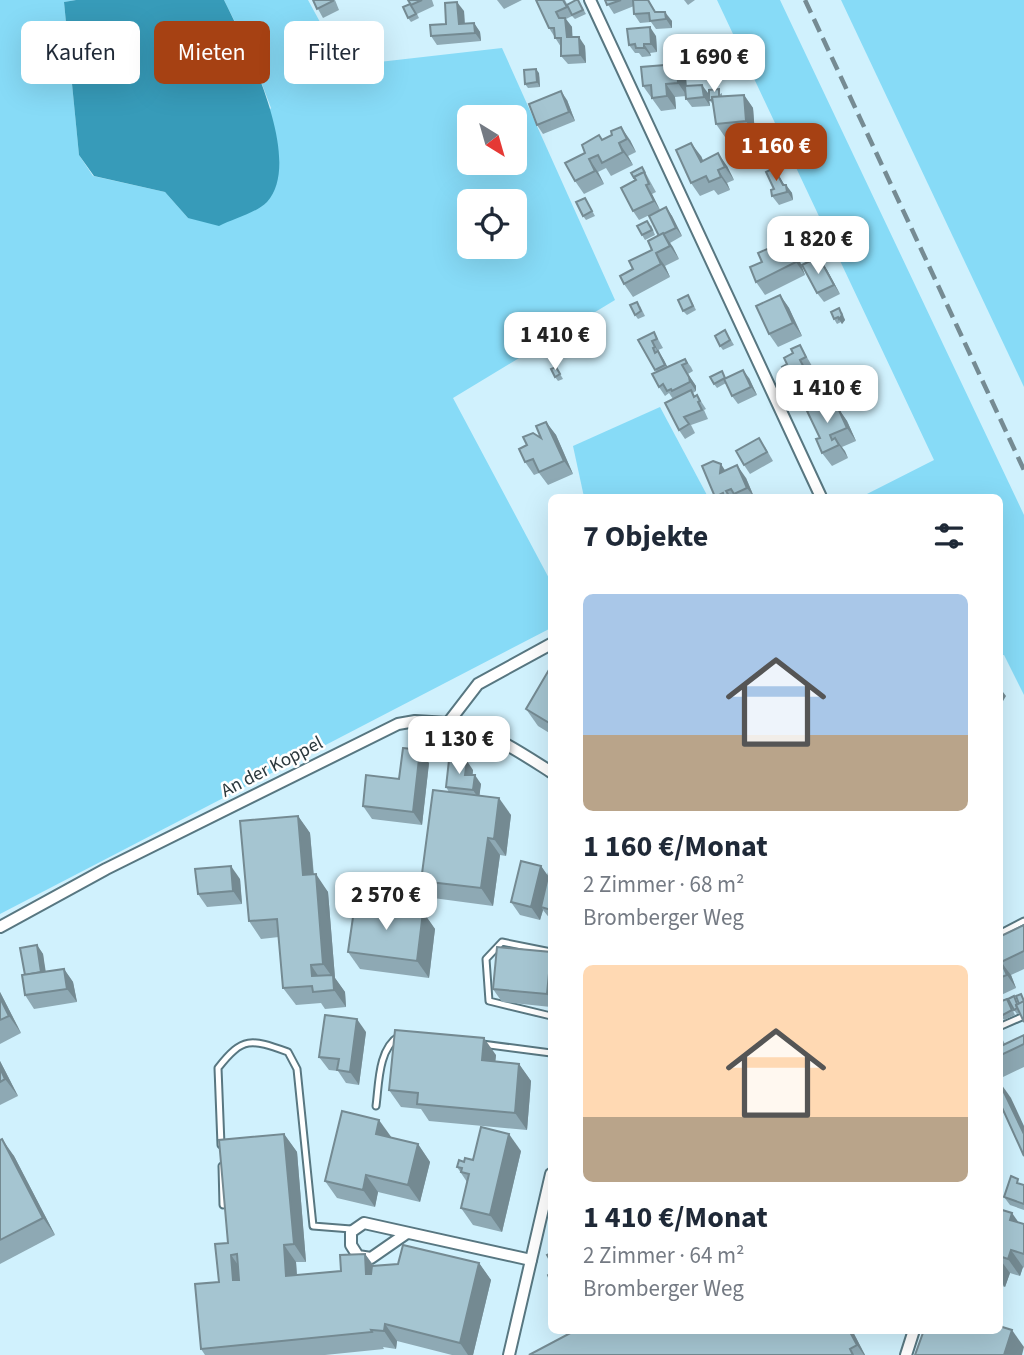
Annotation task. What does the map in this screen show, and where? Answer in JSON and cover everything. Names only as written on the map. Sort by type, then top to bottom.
[{"type":"street","points":[[590,0],[820,494]]},
{"type":"street","points":[[448,723],[478,684],[548,646]]},
{"type":"street","name":"An der Koppel","points":[[0,928],[106,869],[398,724],[415,721],[448,723],[475,729],[496,738],[548,770]]},
{"type":"street","points":[[509,1355],[548,1187]]},
{"type":"street","points":[[407,1233],[371,1258],[358,1256],[351,1245],[351,1232],[364,1223],[531,1260]]},
{"type":"street","points":[[906,1355],[913,1334]]},
{"type":"lane","points":[[1003,932],[1024,920]]},
{"type":"lane","points":[[548,951],[502,942],[486,959],[489,1001],[548,1015]]},
{"type":"lane","points":[[1003,1025],[1024,1016]]},
{"type":"lane","points":[[376,1106],[386,1052],[397,1036],[409,1037]]},
{"type":"lane","points":[[221,1150],[218,1068],[234,1048],[259,1042],[288,1052],[297,1069],[313,1226],[355,1230]]},
{"type":"lane","points":[[478,1043],[548,1053]]},
{"type":"lane","points":[[222,1164],[223,1205]]},
{"type":"shaded area","points":[[0,0],[76,0],[64,2],[66,21],[21,21],[21,84],[72,84],[79,155],[93,176],[165,192],[188,218],[271,108],[262,84],[270,84],[270,21],[234,21],[224,0],[308,0],[319,21],[284,21],[284,84],[384,84],[384,61],[502,48],[615,300],[453,398],[548,576],[548,630],[0,914]]},
{"type":"shaded area","points":[[224,0],[234,21],[154,21],[154,84],[262,84],[276,131],[279,159],[277,183],[267,202],[251,213],[219,226],[188,218],[165,192],[94,176],[79,155],[72,84],[140,84],[140,21],[66,21],[64,2]]},
{"type":"shaded area","points":[[717,0],[780,0],[1024,515],[1024,695],[1003,655],[1003,494],[867,494],[934,460]]},
{"type":"shaded area","points":[[841,0],[1024,0],[1024,387]]},
{"type":"shaded area","points":[[660,407],[706,494],[583,494],[573,446]]},
{"type":"building","points":[[313,0],[333,0],[333,1],[317,9]]},
{"type":"building","points":[[408,0],[422,0],[411,5]]},
{"type":"building","points":[[536,0],[563,0],[567,7],[556,12],[559,18],[565,18],[567,37],[579,37],[580,55],[561,56],[561,38],[555,38],[554,28],[549,28]]},
{"type":"building","points":[[576,0],[583,10],[572,15],[567,5]]},
{"type":"building","points":[[605,0],[621,0],[607,5]]},
{"type":"building","points":[[633,0],[648,0],[655,12],[665,12],[666,19],[650,21],[649,13],[634,14]]},
{"type":"building","points":[[457,2],[459,24],[474,23],[475,33],[431,36],[430,25],[446,24],[445,3]]},
{"type":"building","points":[[410,4],[416,14],[408,18],[403,7]]},
{"type":"building","points":[[650,27],[651,44],[644,44],[644,48],[636,48],[635,44],[629,45],[627,29]]},
{"type":"building","points":[[677,64],[678,83],[666,84],[667,96],[652,98],[651,85],[643,86],[641,67]]},
{"type":"building","points":[[536,69],[537,82],[525,84],[524,70]]},
{"type":"building","points":[[702,85],[704,97],[686,99],[685,86]]},
{"type":"building","points":[[719,89],[719,97],[709,100],[709,90]]},
{"type":"building","points":[[561,91],[569,112],[537,125],[529,104]]},
{"type":"building","points":[[744,95],[746,121],[716,124],[712,97]]},
{"type":"building","points":[[621,127],[627,139],[619,143],[623,152],[602,163],[598,155],[589,159],[595,171],[575,181],[565,163],[585,153],[582,145],[599,135],[602,140],[612,135],[611,131]]},
{"type":"building","points":[[747,133],[748,140],[732,142],[731,134]]},
{"type":"building","points":[[691,143],[701,162],[718,153],[725,167],[718,170],[721,177],[709,182],[706,176],[691,183],[676,150]]},
{"type":"building","points":[[642,167],[645,173],[634,178],[631,173]]},
{"type":"building","points":[[774,168],[783,185],[786,185],[787,192],[772,196],[771,190],[774,189],[766,172]]},
{"type":"building","points":[[644,172],[649,184],[646,185],[654,201],[633,211],[621,188]]},
{"type":"building","points":[[585,198],[592,211],[583,216],[576,202]]},
{"type":"building","points":[[666,207],[676,228],[659,236],[649,216]]},
{"type":"building","points":[[647,221],[652,230],[642,235],[637,226]]},
{"type":"building","points":[[799,229],[803,240],[791,244],[788,240],[772,247],[769,239]]},
{"type":"building","points":[[663,233],[670,246],[656,253],[661,264],[624,284],[620,276],[633,269],[629,261],[652,250],[648,241]]},
{"type":"building","points":[[788,240],[796,262],[756,282],[750,267],[762,262],[758,253]]},
{"type":"building","points":[[814,259],[816,264],[821,261],[834,285],[817,293],[802,265]]},
{"type":"building","points":[[688,295],[693,306],[683,311],[678,300]]},
{"type":"building","points":[[780,295],[793,323],[769,334],[756,306]]},
{"type":"building","points":[[637,302],[641,311],[635,315],[630,305]]},
{"type":"building","points":[[839,308],[842,315],[839,319],[834,319],[831,312]]},
{"type":"building","points":[[725,330],[730,340],[720,346],[715,336]]},
{"type":"building","points":[[654,332],[657,339],[652,341],[655,347],[653,348],[655,353],[658,351],[665,365],[655,370],[638,340]]},
{"type":"building","points":[[800,345],[806,357],[800,360],[809,377],[790,388],[782,367],[787,364],[784,358],[793,353],[791,349]]},
{"type":"building","points":[[685,359],[687,363],[682,365],[690,382],[672,391],[667,391],[663,384],[659,387],[652,374]]},
{"type":"building","points":[[556,367],[560,374],[555,377],[551,369]]},
{"type":"building","points":[[743,370],[751,387],[732,396],[724,379]]},
{"type":"building","points":[[722,371],[725,378],[714,384],[710,377]]},
{"type":"building","points":[[691,390],[694,397],[697,395],[702,410],[684,417],[689,424],[679,430],[665,403]]},
{"type":"building","points":[[827,402],[831,412],[838,408],[847,428],[830,435],[839,445],[822,453],[816,439],[820,438],[807,411]]},
{"type":"building","points":[[546,422],[564,461],[539,472],[533,459],[525,462],[519,449],[527,445],[523,437],[533,433],[541,438],[536,426]]},
{"type":"building","points":[[759,438],[767,452],[744,465],[736,451]]},
{"type":"building","points":[[713,461],[721,464],[720,473],[737,465],[747,488],[734,494],[731,489],[726,491],[728,494],[714,494],[702,466]]},
{"type":"building","points":[[548,671],[548,722],[526,709]]},
{"type":"building","points":[[403,748],[420,750],[413,812],[363,806],[366,775],[399,779]]},
{"type":"building","points":[[449,760],[467,761],[465,775],[475,775],[473,790],[446,787]]},
{"type":"building","points":[[433,790],[499,798],[494,839],[488,838],[481,888],[421,881]]},
{"type":"building","points":[[298,816],[303,875],[316,874],[323,964],[311,965],[312,976],[333,975],[334,990],[313,992],[312,986],[283,988],[277,919],[249,921],[240,821]]},
{"type":"building","points":[[521,861],[541,866],[531,907],[511,902]]},
{"type":"building","points":[[231,866],[233,891],[198,894],[195,869]]},
{"type":"building","points":[[548,877],[548,909],[541,907]]},
{"type":"building","points":[[355,903],[423,912],[417,961],[348,952]]},
{"type":"building","points":[[1024,925],[1024,951],[1003,961],[1003,935]]},
{"type":"building","points":[[37,945],[41,972],[25,975],[20,948]]},
{"type":"building","points":[[497,947],[548,952],[547,994],[493,989]]},
{"type":"building","points":[[64,969],[67,989],[25,995],[22,975]]},
{"type":"building","points":[[1021,994],[1024,1001],[1019,1004],[1016,996]]},
{"type":"building","points":[[1014,996],[1017,1008],[1014,1010],[1008,999]]},
{"type":"building","points":[[0,998],[9,1016],[0,1020]]},
{"type":"building","points":[[1007,999],[1012,1010],[1003,1015],[1003,1000]]},
{"type":"building","points":[[1024,1001],[1024,1022],[1016,1005]]},
{"type":"building","points":[[325,1015],[357,1019],[350,1072],[337,1070],[339,1059],[319,1057]]},
{"type":"building","points":[[395,1030],[484,1038],[482,1060],[519,1064],[515,1113],[417,1104],[418,1093],[389,1090]]},
{"type":"building","points":[[1024,1035],[1024,1044],[1003,1054],[1003,1045]]},
{"type":"building","points":[[0,1068],[5,1079],[0,1082]]},
{"type":"building","points":[[1003,1090],[1024,1134],[1024,1156],[1003,1110]]},
{"type":"building","points":[[342,1111],[379,1120],[376,1134],[418,1144],[408,1185],[366,1175],[363,1190],[325,1181]]},
{"type":"building","points":[[481,1127],[509,1134],[490,1215],[461,1208],[469,1174],[461,1172],[462,1168],[457,1167],[459,1160],[473,1160]]},
{"type":"building","points":[[284,1134],[294,1244],[284,1245],[286,1276],[341,1271],[340,1255],[365,1254],[366,1274],[371,1274],[372,1266],[398,1264],[403,1245],[479,1263],[460,1343],[385,1324],[384,1331],[371,1330],[372,1332],[201,1349],[195,1284],[219,1282],[215,1244],[228,1243],[219,1140]],"holes":[[[237,1254],[239,1280],[233,1280],[231,1255]]]},
{"type":"building","points":[[2,1139],[43,1218],[0,1240],[0,1140]]},
{"type":"building","points":[[1011,1176],[1018,1179],[1017,1183],[1024,1185],[1024,1204],[1004,1197]]},
{"type":"building","points":[[1003,1210],[1012,1213],[1010,1220],[1024,1224],[1024,1254],[1011,1250],[1008,1259],[1003,1257]]},
{"type":"building","points":[[1003,1327],[1012,1330],[1004,1355],[915,1355],[923,1334],[1003,1334]]},
{"type":"building","points":[[568,1334],[851,1334],[857,1345],[850,1349],[853,1355],[529,1355]]},
{"type":"railway","points":[[805,0],[1024,470]]}]
